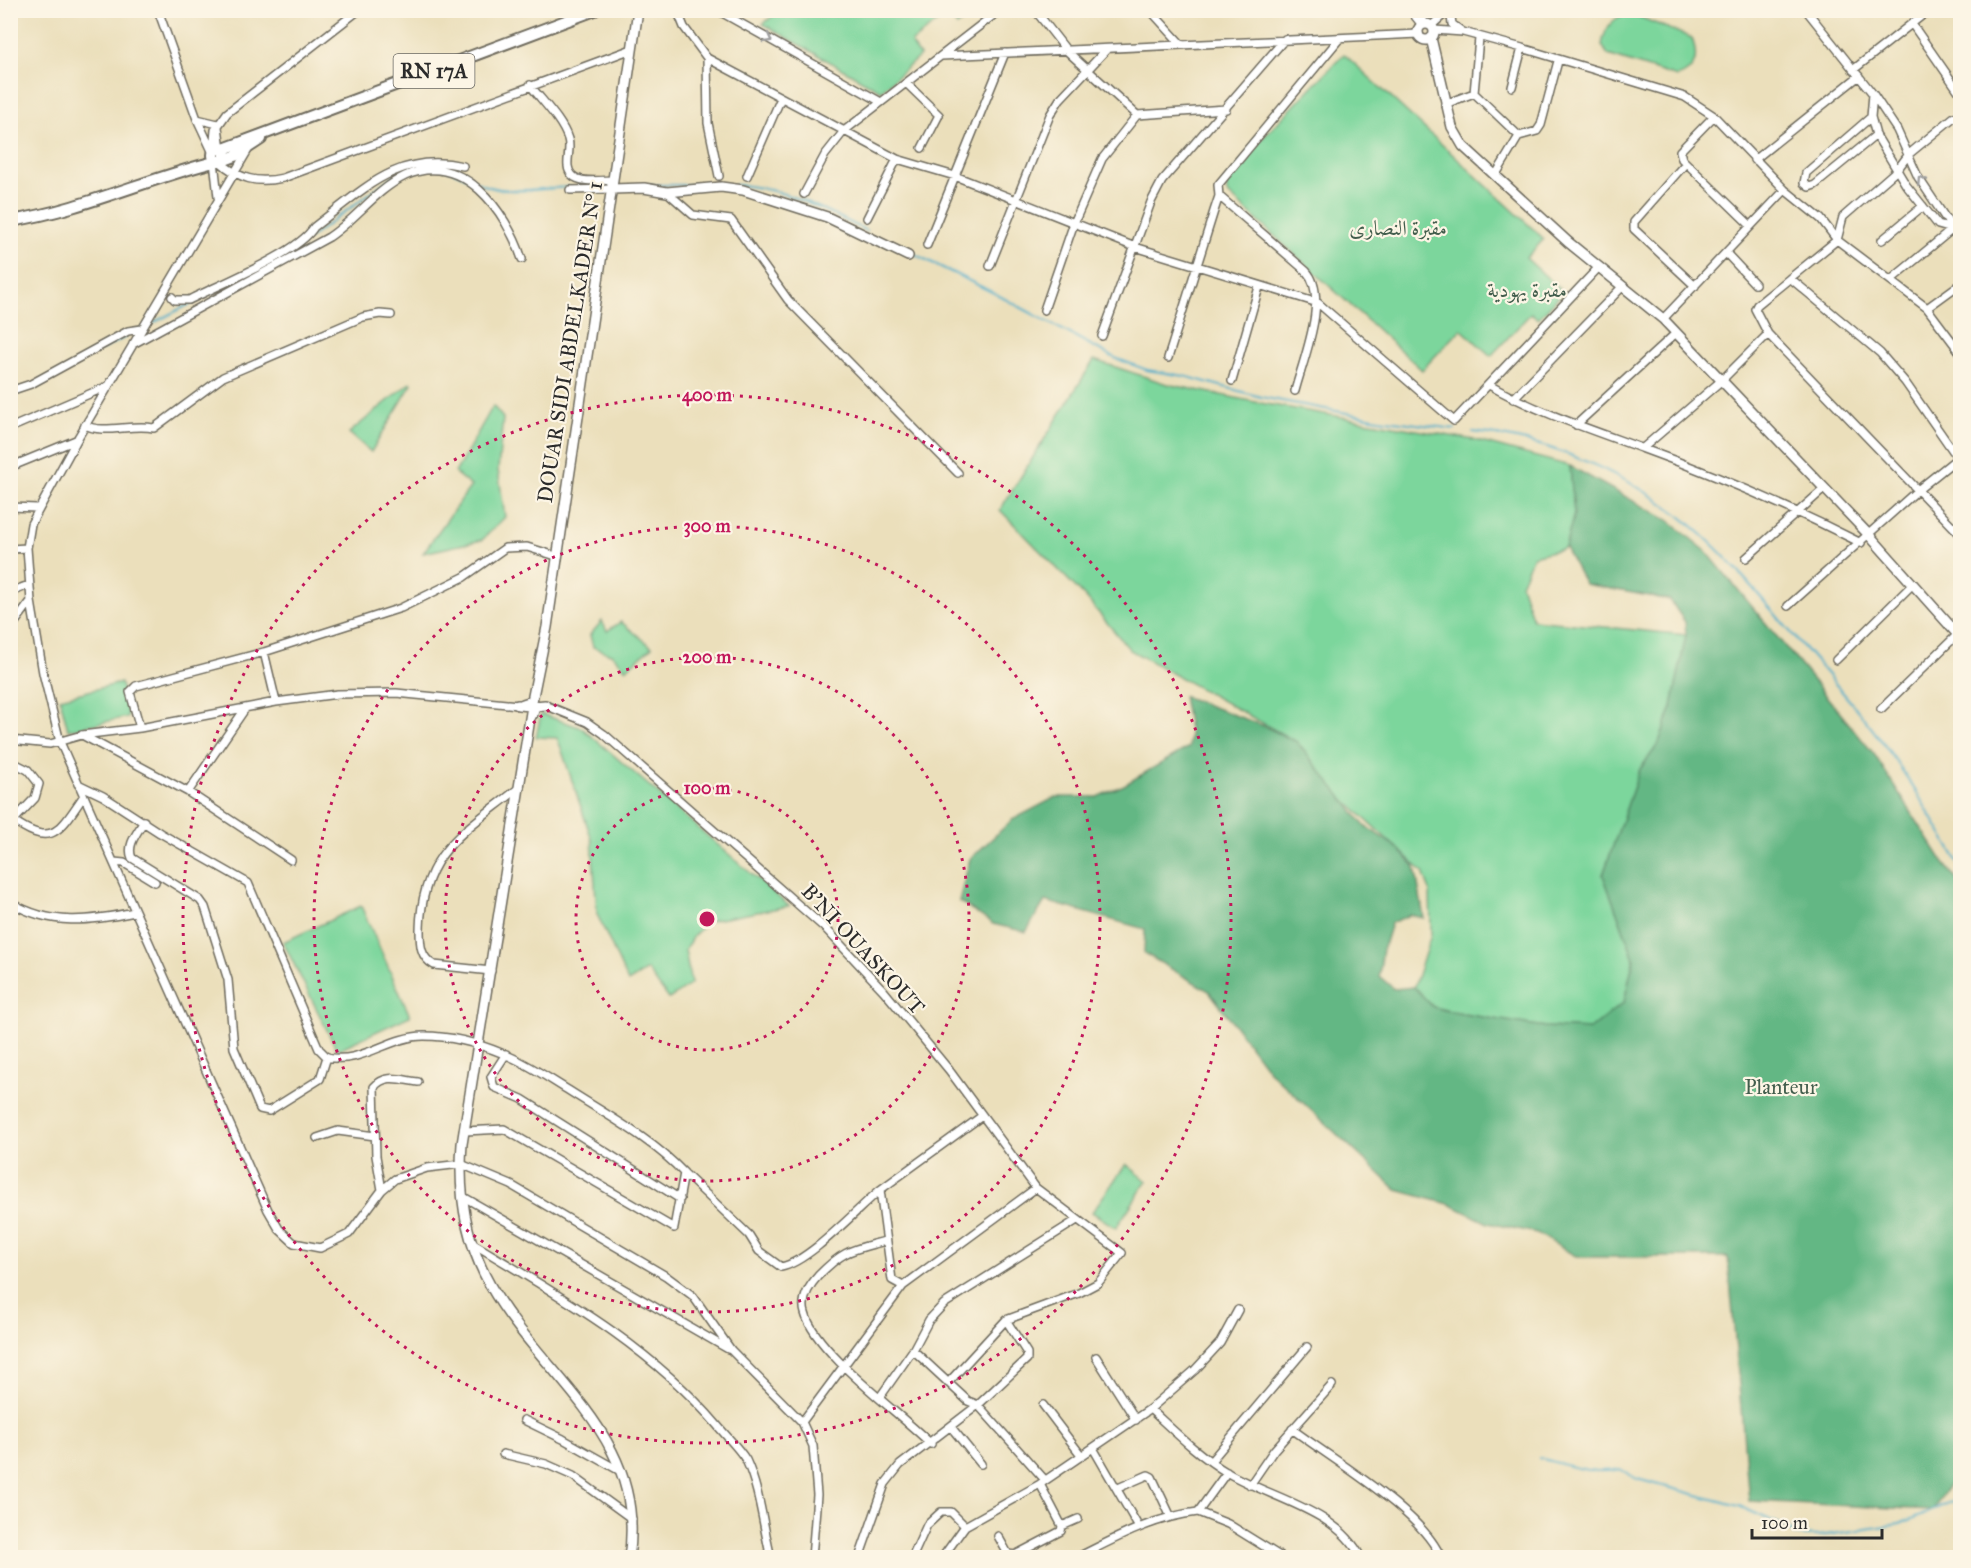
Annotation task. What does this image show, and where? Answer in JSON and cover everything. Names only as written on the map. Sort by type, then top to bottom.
[{"type":"main road","name":"RN 17A","points":[[10,220],[114,196],[218,156],[274,130],[594,10]]},
{"type":"main road","name":"RN 17A","points":[[218,156],[250,146],[274,130]]},
{"type":"street","points":[[158,10],[197,120],[218,156],[232,173],[259,181],[283,178],[632,49]]},
{"type":"street","points":[[218,201],[218,124],[232,108],[359,10]]},
{"type":"street","name":"DOUAR SIDI ABDELKADER N° 1","points":[[629,1557],[632,1519],[629,1494],[622,1473],[606,1440],[490,1286],[470,1242],[462,1196],[461,1164],[477,1045],[529,731],[536,704],[535,679],[546,627],[638,10]]},
{"type":"street","points":[[677,10],[684,27],[706,58],[897,159],[955,176],[1135,247],[1259,287],[1318,303],[1454,421],[1599,267]]},
{"type":"street","points":[[804,194],[825,155],[844,131],[1000,10]]},
{"type":"street","points":[[1035,10],[1067,51],[1137,115],[1226,109]]},
{"type":"street","points":[[1150,10],[1181,44]]},
{"type":"street","points":[[1410,10],[1427,29]]},
{"type":"street","points":[[1420,10],[1452,127],[1463,146],[1599,267],[1663,319],[1869,535],[1959,636],[1881,709]]},
{"type":"street","points":[[1427,29],[1450,10]]},
{"type":"street","points":[[1450,10],[1452,24],[1463,32],[1686,98],[1714,116],[1785,190],[1821,219],[1837,240],[1892,279],[1927,308],[1958,343],[1960,352]]},
{"type":"street","points":[[1806,10],[1873,94],[1897,130],[1918,177],[1960,240]]},
{"type":"street","points":[[1853,70],[1929,10]]},
{"type":"street","points":[[719,11],[881,102]]},
{"type":"street","points":[[1912,24],[1959,88]]},
{"type":"street","points":[[941,56],[1340,38],[1427,29],[1463,32]]},
{"type":"street","points":[[1168,358],[1218,196],[1218,185],[1340,38]]},
{"type":"street","points":[[1474,93],[1479,38]]},
{"type":"street","points":[[1102,336],[1151,202],[1162,181],[1285,39]]},
{"type":"street","points":[[1512,87],[1522,48]]},
{"type":"street","points":[[990,266],[1050,115],[1060,99],[1089,71],[1107,49]]},
{"type":"street","points":[[927,244],[1005,53]]},
{"type":"street","points":[[706,58],[708,123],[719,176]]},
{"type":"street","points":[[1495,176],[1519,136],[1537,131],[1541,124],[1558,61]]},
{"type":"street","points":[[1754,160],[1859,76]]},
{"type":"street","points":[[906,83],[939,115],[922,148]]},
{"type":"street","points":[[530,85],[567,136],[570,148],[567,168],[572,176],[578,179],[667,192],[721,187],[743,190],[827,217],[908,256]]},
{"type":"street","points":[[1445,104],[1474,93]]},
{"type":"street","points":[[1474,93],[1519,136]]},
{"type":"street","points":[[1873,94],[1871,117],[1876,135],[1897,170],[1923,206],[1940,227],[1952,229]]},
{"type":"street","points":[[747,176],[781,98]]},
{"type":"street","points":[[1044,310],[1074,222],[1102,159],[1137,115]]},
{"type":"street","points":[[1714,116],[1680,151],[1685,164],[1751,226]]},
{"type":"street","points":[[1960,116],[1954,117],[1909,154],[1897,170],[1843,217],[1837,240],[1755,309],[1768,334],[1960,534]]},
{"type":"street","points":[[1871,117],[1806,173],[1804,183],[1809,187],[1815,185],[1876,135]]},
{"type":"street","points":[[197,120],[218,124]]},
{"type":"street","points":[[250,146],[232,173],[218,201],[38,508],[27,548],[29,585],[43,673],[60,742],[268,1210],[279,1229],[294,1243],[320,1248],[349,1234],[382,1190],[407,1173],[461,1164],[511,1185],[666,1276],[693,1296],[731,1350],[802,1422],[813,1446],[817,1495],[812,1557]]},
{"type":"street","points":[[867,218],[897,159]]},
{"type":"street","points":[[172,297],[175,300],[189,300],[275,257],[310,235],[315,227],[402,166],[425,161],[463,166]]},
{"type":"street","points":[[1685,164],[1634,222],[1634,229],[1695,286]]},
{"type":"street","points":[[133,345],[329,237],[346,226],[385,189],[406,176],[429,170],[451,172],[483,191],[500,210],[522,259]]},
{"type":"street","points":[[570,190],[613,185]]},
{"type":"street","points":[[1663,319],[1785,190]]},
{"type":"street","points":[[667,192],[693,215],[731,220],[788,300],[958,473]]},
{"type":"street","points":[[1218,196],[1310,275],[1318,303],[1295,391]]},
{"type":"street","points":[[1882,240],[1923,206]]},
{"type":"street","points":[[1892,279],[1960,223]]},
{"type":"street","points":[[1726,253],[1755,284]]},
{"type":"street","points":[[1788,606],[1919,489],[1960,458],[1905,382],[1880,352],[1790,278]]},
{"type":"street","points":[[1927,308],[1960,285]]},
{"type":"street","points":[[1513,399],[1623,286]]},
{"type":"street","points":[[1232,381],[1259,287]]},
{"type":"street","points":[[85,425],[93,430],[141,425],[154,428],[223,377],[247,365],[363,317],[391,315]]},
{"type":"street","points":[[10,391],[31,384],[128,331],[141,329]]},
{"type":"street","points":[[1576,425],[1676,333]]},
{"type":"street","points":[[1643,448],[1722,380],[1768,334]]},
{"type":"street","points":[[1488,385],[1513,399],[1576,425],[1643,448],[1798,511],[1861,543]]},
{"type":"street","points":[[10,428],[108,386]]},
{"type":"street","points":[[10,466],[76,440]]},
{"type":"street","points":[[1746,558],[1825,488]]},
{"type":"street","points":[[10,507],[38,508]]},
{"type":"street","points":[[140,728],[130,692],[132,688],[264,652],[401,608],[464,577],[505,548],[527,547],[556,556]]},
{"type":"street","points":[[10,549],[27,548]]},
{"type":"street","points":[[1836,660],[1912,584]]},
{"type":"street","points":[[10,592],[29,585]]},
{"type":"street","points":[[10,629],[31,601]]},
{"type":"street","points":[[264,652],[276,702]]},
{"type":"street","points":[[10,749],[13,740],[33,744],[60,742],[82,735],[140,728],[276,702],[338,694],[396,693],[518,705],[536,704]]},
{"type":"street","name":"B'NI OUASKOUT","points":[[536,704],[587,722],[603,734],[827,930],[920,1034],[1036,1188],[1122,1253],[1098,1282],[1079,1293],[1006,1320]]},
{"type":"street","points":[[188,792],[245,709]]},
{"type":"street","points":[[82,735],[188,792],[291,860]]},
{"type":"street","points":[[10,761],[35,775],[39,789],[12,819],[45,836],[53,835],[61,830],[83,797]]},
{"type":"street","points":[[78,784],[249,883],[319,1049],[327,1057],[351,1058],[401,1039],[423,1036],[477,1045],[506,1054],[598,1109],[673,1161],[749,1235],[759,1251],[781,1267],[791,1266],[817,1247],[880,1190],[982,1116]]},
{"type":"street","points":[[491,971],[434,965],[427,961],[422,954],[421,915],[432,869],[447,846],[520,788]]},
{"type":"street","points":[[144,821],[129,848],[132,858],[200,900],[205,907],[228,980],[234,1048],[261,1109],[269,1111],[320,1079],[327,1057]]},
{"type":"street","points":[[114,862],[124,863],[155,882]]},
{"type":"street","points":[[10,902],[37,914],[65,921],[135,912]]},
{"type":"street","points":[[506,1054],[491,1077],[494,1088],[522,1100],[680,1199]]},
{"type":"street","points":[[382,1190],[375,1136],[374,1087],[381,1079],[388,1078],[418,1082]]},
{"type":"street","points":[[465,1131],[504,1129],[674,1228],[684,1173]]},
{"type":"street","points":[[317,1138],[338,1131],[375,1136]]},
{"type":"street","points":[[802,1422],[903,1286],[1036,1188]]},
{"type":"street","points":[[880,1190],[892,1280],[903,1286]]},
{"type":"street","points":[[462,1196],[731,1350]]},
{"type":"street","points":[[880,1397],[913,1350],[929,1320],[944,1304],[1077,1220]]},
{"type":"street","points":[[885,1241],[837,1257],[812,1283],[804,1300],[804,1312],[811,1327],[843,1366],[931,1444]]},
{"type":"street","points":[[470,1242],[601,1322],[642,1353],[705,1411],[745,1458],[754,1480],[771,1557]]},
{"type":"street","points":[[942,1557],[965,1526],[1042,1482],[1150,1409],[1195,1370],[1220,1343],[1238,1310]]},
{"type":"street","points":[[859,1557],[885,1484],[900,1465],[931,1444],[978,1405],[1027,1359],[1027,1353],[1006,1320],[948,1383]]},
{"type":"street","points":[[1211,1461],[1307,1347]]},
{"type":"street","points":[[913,1350],[968,1401],[978,1405],[1042,1482],[1062,1526],[1059,1535],[1015,1555],[1008,1554],[998,1536]]},
{"type":"street","points":[[1096,1357],[1136,1420]]},
{"type":"street","points":[[1250,1485],[1274,1450],[1332,1385]]},
{"type":"street","points":[[1043,1405],[1081,1455]]},
{"type":"street","points":[[1150,1409],[1227,1472],[1324,1519],[1354,1546],[1361,1557]]},
{"type":"street","points":[[524,1420],[563,1438],[622,1473]]},
{"type":"street","points":[[951,1427],[981,1464]]},
{"type":"street","points":[[1292,1429],[1401,1511],[1423,1531],[1441,1557]]},
{"type":"street","points":[[1093,1448],[1138,1526]]},
{"type":"street","points":[[503,1454],[546,1464],[573,1476],[632,1519]]},
{"type":"street","points":[[1198,1512],[1227,1472]]},
{"type":"street","points":[[1118,1488],[1148,1474],[1152,1477],[1170,1515]]},
{"type":"street","points":[[912,1557],[927,1525],[941,1512],[951,1512],[965,1526]]},
{"type":"street","points":[[1076,1557],[1138,1526],[1170,1515],[1198,1512],[1228,1524],[1283,1557]]},
{"type":"street","points":[[1062,1526],[1078,1519]]},
{"type":"green space","points":[[779,11],[976,11],[957,26],[947,14],[911,43],[920,56],[881,91],[763,24]]},
{"type":"green space","points":[[1632,14],[1692,38],[1695,51],[1693,66],[1677,77],[1608,55],[1602,45],[1605,33],[1615,20]]},
{"type":"green space","name":"مقبرة النصارى","points":[[1344,54],[1544,239],[1526,258],[1563,292],[1538,319],[1531,313],[1491,356],[1461,329],[1422,370],[1227,193],[1226,183],[1248,153]]},
{"type":"green space","points":[[1094,360],[1167,384],[1255,402],[1474,440],[1570,466],[1574,514],[1565,548],[1533,556],[1521,584],[1533,620],[1686,635],[1672,707],[1658,745],[1640,769],[1603,875],[1634,958],[1624,1002],[1590,1029],[1545,1027],[1433,1007],[1414,987],[1431,935],[1430,891],[1423,872],[1340,796],[1297,742],[1130,650],[1087,599],[1000,510]]},
{"type":"green space","points":[[411,382],[412,384],[371,452],[349,433]]},
{"type":"green space","points":[[493,406],[503,418],[498,470],[505,517],[482,540],[423,553],[471,486],[455,473]]},
{"type":"green space","name":"Planteur","points":[[1570,466],[1668,520],[1706,551],[1874,754],[1943,862],[1960,884],[1960,1468],[1933,1510],[1749,1501],[1728,1257],[1577,1257],[1537,1233],[1488,1223],[1449,1204],[1397,1190],[1269,1071],[1209,991],[1144,953],[1145,929],[1045,901],[1026,932],[993,924],[959,901],[970,859],[1012,820],[1056,797],[1097,797],[1124,785],[1189,747],[1190,734],[1183,696],[1264,726],[1297,742],[1364,825],[1399,849],[1415,867],[1424,918],[1410,915],[1391,923],[1383,949],[1379,976],[1394,989],[1414,987],[1433,1007],[1457,1013],[1545,1027],[1590,1029],[1624,1002],[1634,958],[1603,875],[1640,769],[1658,745],[1672,707],[1686,635],[1685,622],[1670,600],[1585,584],[1565,548],[1574,514]]},
{"type":"green space","points":[[602,621],[607,631],[621,622],[652,647],[626,669],[613,655],[593,647],[590,635]]},
{"type":"green space","points":[[121,683],[128,717],[68,730],[60,698]]},
{"type":"green space","points":[[541,714],[582,728],[789,906],[709,921],[693,936],[685,950],[691,984],[669,999],[647,970],[628,982],[597,914],[592,840],[561,748],[557,738],[536,737]]},
{"type":"green space","points":[[361,906],[410,1016],[337,1050],[283,942]]},
{"type":"green space","points":[[1126,1164],[1147,1181],[1116,1228],[1092,1212]]},
{"type":"waterway","points":[[436,166],[484,185],[504,190],[570,187]]},
{"type":"waterway","points":[[307,240],[396,174]]},
{"type":"waterway","points":[[651,185],[699,185]]},
{"type":"waterway","points":[[735,185],[752,186],[786,195],[820,208],[867,231]]},
{"type":"waterway","points":[[904,249],[992,292],[1115,358],[1147,370],[1184,376],[1261,397],[1379,419],[1455,429]]},
{"type":"waterway","points":[[149,325],[213,292]]},
{"type":"waterway","points":[[96,352],[127,336]]},
{"type":"waterway","points":[[10,394],[22,391]]},
{"type":"waterway","points":[[1473,432],[1531,442],[1588,462],[1643,490],[1705,537],[1744,578],[1868,723],[1909,781],[1960,865]]},
{"type":"waterway","points":[[1539,1458],[1590,1470],[1620,1469],[1637,1479],[1739,1506],[1788,1528],[1794,1535],[1819,1536],[1900,1524],[1960,1498]]},
{"type":"park label","name":"مقبرة يهودية","points":[[1527,290]]}]
